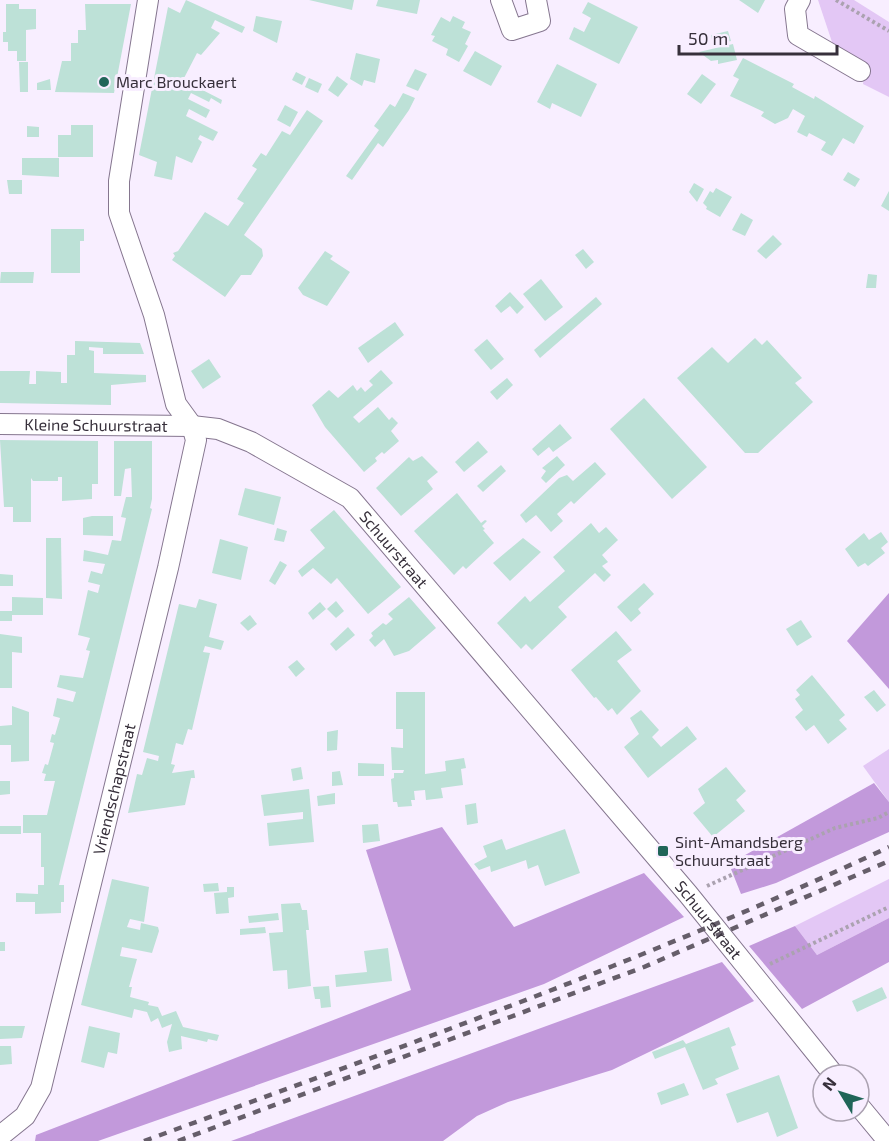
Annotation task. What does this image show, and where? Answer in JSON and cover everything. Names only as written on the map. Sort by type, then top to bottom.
[{"type":"street","points":[[148,0],[119,182],[119,213],[154,315],[176,404],[192,426]]},
{"type":"street","points":[[501,0],[512,30],[540,21],[536,0]]},
{"type":"street","points":[[800,0],[795,9],[798,35],[860,71]]},
{"type":"street","name":"Kleine Schuurstraat","points":[[0,424],[192,426]]},
{"type":"street","name":"Schuurstraat","points":[[192,426],[218,429],[251,442],[350,498],[688,894],[824,1063]]},
{"type":"street","name":"Vriendschapstraat","points":[[0,1136],[25,1116],[41,1088],[168,568],[196,440],[192,426]]},
{"type":"street","points":[[871,1120],[888,1141]]},
{"type":"path","points":[[836,0],[889,31]]},
{"type":"path","points":[[688,894],[835,828],[878,818],[889,812]]},
{"type":"path","points":[[750,973],[889,907]]},
{"type":"shaded area","points":[[818,0],[854,0],[889,22],[889,97],[863,84],[866,63],[833,45]]},
{"type":"shaded area","points":[[889,593],[889,689],[847,641]]},
{"type":"shaded area","points":[[889,749],[889,802],[863,766]]},
{"type":"shaded area","points":[[874,783],[889,802],[889,832],[776,883],[741,894],[729,864]]},
{"type":"shaded area","points":[[442,827],[514,927],[644,873],[684,917],[544,984],[98,1141],[35,1141],[36,1135],[411,990],[366,850]]},
{"type":"shaded area","points":[[889,879],[889,918],[817,955],[795,926]]},
{"type":"shaded area","points":[[889,918],[889,962],[802,1009],[749,946],[795,926],[817,955]]},
{"type":"shaded area","points":[[722,962],[754,1001],[612,1070],[508,1102],[477,1116],[443,1141],[231,1141]]},
{"type":"building","points":[[186,0],[245,27],[242,33],[215,20],[211,28],[220,33],[201,55],[197,53],[183,80],[222,100],[221,104],[211,98],[209,102],[191,93],[188,99],[210,110],[206,118],[189,109],[186,116],[218,132],[213,141],[200,135],[198,139],[202,142],[192,163],[176,156],[172,180],[154,176],[157,162],[139,155],[168,7],[180,13]]},
{"type":"building","points":[[309,0],[354,0],[352,10]]},
{"type":"building","points":[[378,0],[420,0],[417,14],[376,6]]},
{"type":"building","points":[[739,0],[765,0],[758,13]]},
{"type":"building","points":[[588,2],[638,27],[619,64],[569,39],[574,27],[584,32],[591,18],[582,13]]},
{"type":"building","points":[[6,4],[19,4],[19,9],[36,9],[36,29],[26,30],[26,61],[17,61],[17,51],[8,51],[8,42],[3,42],[3,32],[6,32]]},
{"type":"building","points":[[85,4],[131,4],[114,93],[55,92],[62,61],[71,61],[71,43],[78,43],[78,30],[86,30]]},
{"type":"building","points":[[256,16],[282,21],[277,43],[253,31]]},
{"type":"building","points":[[453,16],[465,22],[462,28],[471,32],[465,44],[468,46],[459,62],[446,55],[448,49],[432,41],[435,36],[431,35],[441,17],[450,22]]},
{"type":"building","points":[[728,31],[731,41],[713,45],[711,35]]},
{"type":"building","points":[[733,44],[737,60],[718,64],[718,60],[711,61],[699,52]]},
{"type":"building","points":[[475,51],[502,66],[491,86],[463,71]]},
{"type":"building","points":[[356,53],[380,59],[375,83],[364,80],[362,86],[350,79]]},
{"type":"building","points":[[743,58],[794,84],[792,87],[814,99],[815,96],[864,126],[854,144],[843,138],[832,156],[821,150],[826,142],[809,133],[807,137],[797,132],[805,116],[793,109],[788,118],[775,124],[761,116],[764,112],[730,96],[739,79],[733,76]]},
{"type":"building","points":[[19,62],[28,62],[28,92],[20,92]]},
{"type":"building","points":[[557,64],[597,84],[581,117],[552,103],[550,109],[537,102]]},
{"type":"building","points":[[415,69],[427,74],[418,91],[406,86]]},
{"type":"building","points":[[296,72],[306,77],[302,85],[292,80]]},
{"type":"building","points":[[702,74],[716,84],[701,104],[687,94]]},
{"type":"building","points":[[337,76],[348,84],[338,97],[328,90]]},
{"type":"building","points":[[309,78],[322,84],[318,93],[305,87]]},
{"type":"building","points":[[50,79],[51,90],[37,90],[37,83]]},
{"type":"building","points":[[403,93],[415,98],[409,110],[383,147],[378,143],[352,180],[346,176],[379,130],[374,126],[390,104],[395,107]]},
{"type":"building","points":[[285,105],[298,112],[290,127],[277,120]]},
{"type":"building","points":[[307,110],[323,121],[244,235],[262,249],[263,256],[251,275],[241,275],[225,297],[172,260],[175,256],[173,253],[178,251],[205,212],[228,226],[244,203],[237,199],[257,169],[252,166],[261,153],[266,156],[282,131],[290,135]]},
{"type":"building","points":[[71,125],[93,125],[93,157],[58,157],[58,135],[71,135]]},
{"type":"building","points":[[27,126],[39,127],[39,137],[27,137]]},
{"type":"building","points":[[22,158],[59,158],[59,177],[22,175]]},
{"type":"building","points":[[848,172],[860,179],[855,187],[843,180]]},
{"type":"building","points":[[7,180],[22,180],[22,194],[9,194]]},
{"type":"building","points":[[694,183],[704,189],[697,202],[689,192]]},
{"type":"building","points":[[716,188],[732,197],[720,217],[706,209],[703,203],[710,191],[713,193]]},
{"type":"building","points":[[889,191],[889,211],[881,206]]},
{"type":"building","points":[[741,213],[753,220],[745,236],[732,230]]},
{"type":"building","points":[[51,229],[84,229],[84,241],[80,241],[80,273],[51,273]]},
{"type":"building","points":[[773,235],[782,244],[766,259],[757,251]]},
{"type":"building","points":[[583,249],[594,262],[586,269],[575,255]]},
{"type":"building","points":[[325,251],[333,256],[330,259],[350,272],[327,306],[303,295],[298,288]]},
{"type":"building","points":[[1,272],[34,272],[33,283],[0,283]]},
{"type":"building","points":[[868,274],[877,275],[876,288],[866,288]]},
{"type":"building","points":[[541,279],[563,307],[545,321],[523,294]]},
{"type":"building","points":[[510,292],[524,307],[517,314],[510,306],[501,313],[495,306]]},
{"type":"building","points":[[596,297],[602,304],[540,358],[534,350]]},
{"type":"building","points":[[395,322],[404,335],[368,363],[358,348]]},
{"type":"building","points":[[755,338],[762,345],[767,340],[802,378],[795,383],[813,402],[758,453],[745,453],[677,378],[712,347],[728,363]]},
{"type":"building","points":[[487,339],[504,359],[491,370],[474,350]]},
{"type":"building","points":[[75,341],[140,343],[144,354],[103,354],[103,348],[89,347],[89,350],[94,351],[94,373],[146,375],[146,382],[111,385],[111,405],[0,403],[0,371],[30,371],[29,384],[36,384],[36,371],[61,372],[61,383],[67,383],[67,355],[75,355]]},
{"type":"building","points":[[209,359],[221,377],[203,389],[191,371]]},
{"type":"building","points":[[381,370],[393,383],[353,417],[359,423],[378,407],[389,420],[392,417],[398,423],[391,431],[399,441],[384,454],[382,452],[375,458],[377,461],[364,472],[325,427],[312,405],[329,390],[338,398],[353,385],[357,391],[361,387],[365,392],[373,385],[369,381]]},
{"type":"building","points":[[507,378],[513,385],[497,400],[490,392]]},
{"type":"building","points":[[644,398],[707,467],[672,499],[610,429]]},
{"type":"building","points":[[560,424],[572,438],[553,452],[549,447],[538,456],[532,449]]},
{"type":"building","points":[[0,440],[98,441],[98,484],[92,484],[92,499],[62,501],[62,477],[58,477],[58,481],[33,481],[31,478],[31,522],[13,522],[13,507],[4,507]]},
{"type":"building","points":[[114,441],[152,441],[150,508],[152,509],[61,876],[59,885],[64,885],[64,902],[61,902],[61,913],[35,914],[35,902],[16,902],[16,893],[38,894],[38,885],[44,885],[44,867],[41,867],[41,833],[23,833],[23,815],[47,815],[55,781],[44,781],[46,774],[42,773],[45,764],[48,765],[54,743],[50,742],[52,734],[55,735],[60,718],[53,716],[57,698],[73,702],[76,692],[57,687],[60,675],[83,678],[90,651],[86,650],[90,638],[78,635],[88,590],[98,593],[100,585],[88,582],[91,571],[102,574],[105,564],[83,561],[84,550],[108,555],[112,540],[121,541],[126,518],[121,517],[126,497],[132,497],[131,468],[125,469],[121,496],[114,496]]},
{"type":"building","points":[[478,441],[488,452],[464,472],[455,462]]},
{"type":"building","points":[[422,456],[438,472],[427,481],[433,489],[401,516],[376,488],[409,457],[413,461]]},
{"type":"building","points":[[557,456],[565,465],[546,483],[541,478],[546,471],[542,468]]},
{"type":"building","points":[[595,462],[606,474],[574,504],[571,501],[557,514],[563,521],[551,532],[536,515],[526,523],[520,515],[559,478],[567,475],[573,481]]},
{"type":"building","points":[[501,465],[506,471],[483,492],[477,486]]},
{"type":"building","points":[[245,488],[281,497],[274,525],[238,515]]},
{"type":"building","points":[[457,493],[481,523],[487,521],[482,526],[485,529],[483,530],[494,543],[466,569],[463,566],[454,575],[414,531]]},
{"type":"building","points":[[334,510],[401,587],[368,614],[337,578],[331,584],[313,568],[302,577],[298,571],[325,548],[310,530]]},
{"type":"building","points":[[113,516],[113,536],[83,535],[83,518]]},
{"type":"building","points":[[591,523],[599,533],[606,527],[618,540],[602,555],[608,562],[602,566],[611,575],[604,582],[595,573],[558,607],[567,617],[532,650],[526,644],[521,649],[497,623],[525,596],[530,602],[565,571],[553,557]]},
{"type":"building","points":[[277,528],[287,531],[284,542],[274,540]]},
{"type":"building","points":[[881,532],[888,542],[881,548],[885,553],[868,566],[865,563],[858,567],[845,549],[864,533],[869,540]]},
{"type":"building","points":[[46,538],[61,538],[62,599],[46,598]]},
{"type":"building","points":[[523,538],[541,552],[510,581],[493,563]]},
{"type":"building","points":[[220,539],[248,547],[241,580],[212,573]]},
{"type":"building","points":[[280,561],[287,565],[275,585],[269,581]]},
{"type":"building","points":[[0,574],[13,575],[13,586],[0,586]]},
{"type":"building","points":[[644,583],[654,594],[638,609],[641,613],[631,622],[617,607]]},
{"type":"building","points":[[12,597],[43,598],[43,615],[12,615],[12,621],[0,621],[0,611],[12,611]]},
{"type":"building","points":[[409,597],[436,628],[409,651],[394,656],[384,639],[375,647],[369,640],[373,636],[371,633],[383,623],[386,625],[393,619],[388,614]]},
{"type":"building","points":[[199,599],[217,604],[209,637],[224,641],[221,650],[205,646],[203,652],[210,653],[192,730],[188,729],[183,745],[176,743],[171,764],[175,765],[172,773],[194,770],[195,778],[191,778],[185,805],[128,813],[137,774],[142,775],[147,758],[158,761],[159,756],[143,752],[179,604],[196,608]]},
{"type":"building","points":[[336,601],[344,611],[336,618],[327,609]]},
{"type":"building","points":[[320,602],[326,609],[313,620],[308,613]]},
{"type":"building","points":[[250,615],[257,624],[248,631],[240,623]]},
{"type":"building","points":[[801,620],[812,637],[797,646],[786,629]]},
{"type":"building","points":[[348,627],[355,635],[336,651],[330,644]]},
{"type":"building","points":[[616,631],[632,650],[617,661],[641,691],[617,715],[612,708],[608,711],[596,697],[594,698],[571,670]]},
{"type":"building","points":[[0,634],[22,637],[22,653],[12,652],[12,688],[0,688]]},
{"type":"building","points":[[297,660],[305,669],[296,677],[288,667]]},
{"type":"building","points":[[812,675],[845,715],[839,720],[847,729],[828,744],[814,725],[806,731],[795,717],[803,710],[795,699],[800,695],[796,690]]},
{"type":"building","points":[[874,690],[886,705],[877,712],[864,697]]},
{"type":"building","points":[[396,692],[425,692],[425,774],[446,771],[445,761],[464,758],[466,768],[461,769],[463,785],[441,788],[443,798],[426,800],[425,790],[414,791],[415,800],[411,800],[412,806],[398,807],[397,802],[393,802],[391,779],[394,778],[394,773],[403,773],[404,770],[392,770],[391,747],[403,748],[403,729],[396,729]]},
{"type":"building","points":[[12,706],[29,712],[29,761],[11,762],[11,745],[0,745],[0,726],[12,725]]},
{"type":"building","points":[[641,710],[659,730],[652,737],[661,747],[687,726],[697,739],[648,778],[624,747],[639,734],[630,718]]},
{"type":"building","points":[[338,730],[337,750],[327,751],[327,732]]},
{"type":"building","points":[[358,763],[384,764],[384,776],[358,776]]},
{"type":"building","points":[[301,767],[303,779],[293,781],[291,769]]},
{"type":"building","points":[[726,767],[746,791],[736,800],[745,811],[713,837],[693,813],[705,803],[698,789]]},
{"type":"building","points":[[340,771],[343,785],[332,786],[332,772]]},
{"type":"building","points":[[0,781],[10,781],[10,794],[0,795]]},
{"type":"building","points":[[309,789],[314,842],[269,846],[267,823],[303,819],[303,812],[264,816],[261,795]]},
{"type":"building","points":[[335,793],[335,804],[318,806],[317,796]]},
{"type":"building","points":[[476,803],[478,823],[467,825],[465,805]]},
{"type":"building","points":[[378,824],[380,841],[363,843],[362,825]]},
{"type":"building","points":[[0,826],[21,826],[21,834],[0,834]]},
{"type":"building","points":[[565,829],[580,873],[545,886],[538,865],[528,869],[526,860],[491,872],[490,866],[479,870],[474,864],[487,857],[483,846],[502,839],[506,850]]},
{"type":"building","points":[[112,879],[149,887],[144,922],[130,919],[127,927],[140,930],[141,923],[158,927],[159,931],[152,953],[122,947],[120,956],[137,959],[129,987],[132,987],[130,997],[158,1007],[162,1016],[176,1011],[183,1027],[219,1035],[217,1041],[208,1039],[207,1042],[181,1036],[182,1049],[169,1052],[167,1042],[172,1024],[162,1028],[158,1018],[151,1022],[147,1012],[134,1009],[132,1018],[81,1005]]},
{"type":"building","points":[[218,883],[219,891],[204,892],[203,884]]},
{"type":"building","points":[[227,887],[234,887],[234,897],[228,898],[229,913],[216,914],[214,893],[227,892]]},
{"type":"building","points":[[300,903],[302,910],[307,910],[309,930],[306,930],[311,986],[288,989],[287,970],[273,971],[269,933],[283,932],[281,904]]},
{"type":"building","points":[[278,913],[279,920],[249,923],[248,916]]},
{"type":"building","points":[[265,927],[266,933],[240,935],[240,929]]},
{"type":"building","points":[[0,942],[5,942],[5,951],[0,951]]},
{"type":"building","points":[[388,948],[392,981],[336,987],[335,975],[367,972],[364,951]]},
{"type":"building","points":[[329,986],[331,1007],[321,1008],[320,999],[315,999],[313,987]]},
{"type":"building","points":[[882,987],[887,998],[857,1012],[852,1001]]},
{"type":"building","points":[[0,1026],[25,1026],[22,1038],[0,1039]]},
{"type":"building","points":[[89,1026],[120,1033],[117,1054],[108,1052],[104,1068],[81,1062]]},
{"type":"building","points":[[729,1027],[736,1045],[731,1047],[739,1069],[715,1079],[718,1084],[703,1090],[685,1047],[655,1059],[652,1052],[683,1040],[686,1044]]},
{"type":"building","points":[[0,1046],[11,1046],[12,1064],[0,1065]]},
{"type":"building","points":[[779,1075],[798,1128],[777,1137],[768,1112],[737,1123],[726,1094]]},
{"type":"building","points":[[684,1083],[689,1095],[661,1105],[657,1093]]},
{"type":"railway","points":[[144,1141],[426,1038],[613,966],[798,889],[889,847]]},
{"type":"railway","points":[[178,1141],[644,967],[889,861]]},
{"type":"place","name":"Marc Brouckaert","points":[[104,82]]},
{"type":"place","name":"Sint-Amandsberg Schuurstraat","points":[[663,851]]}]
